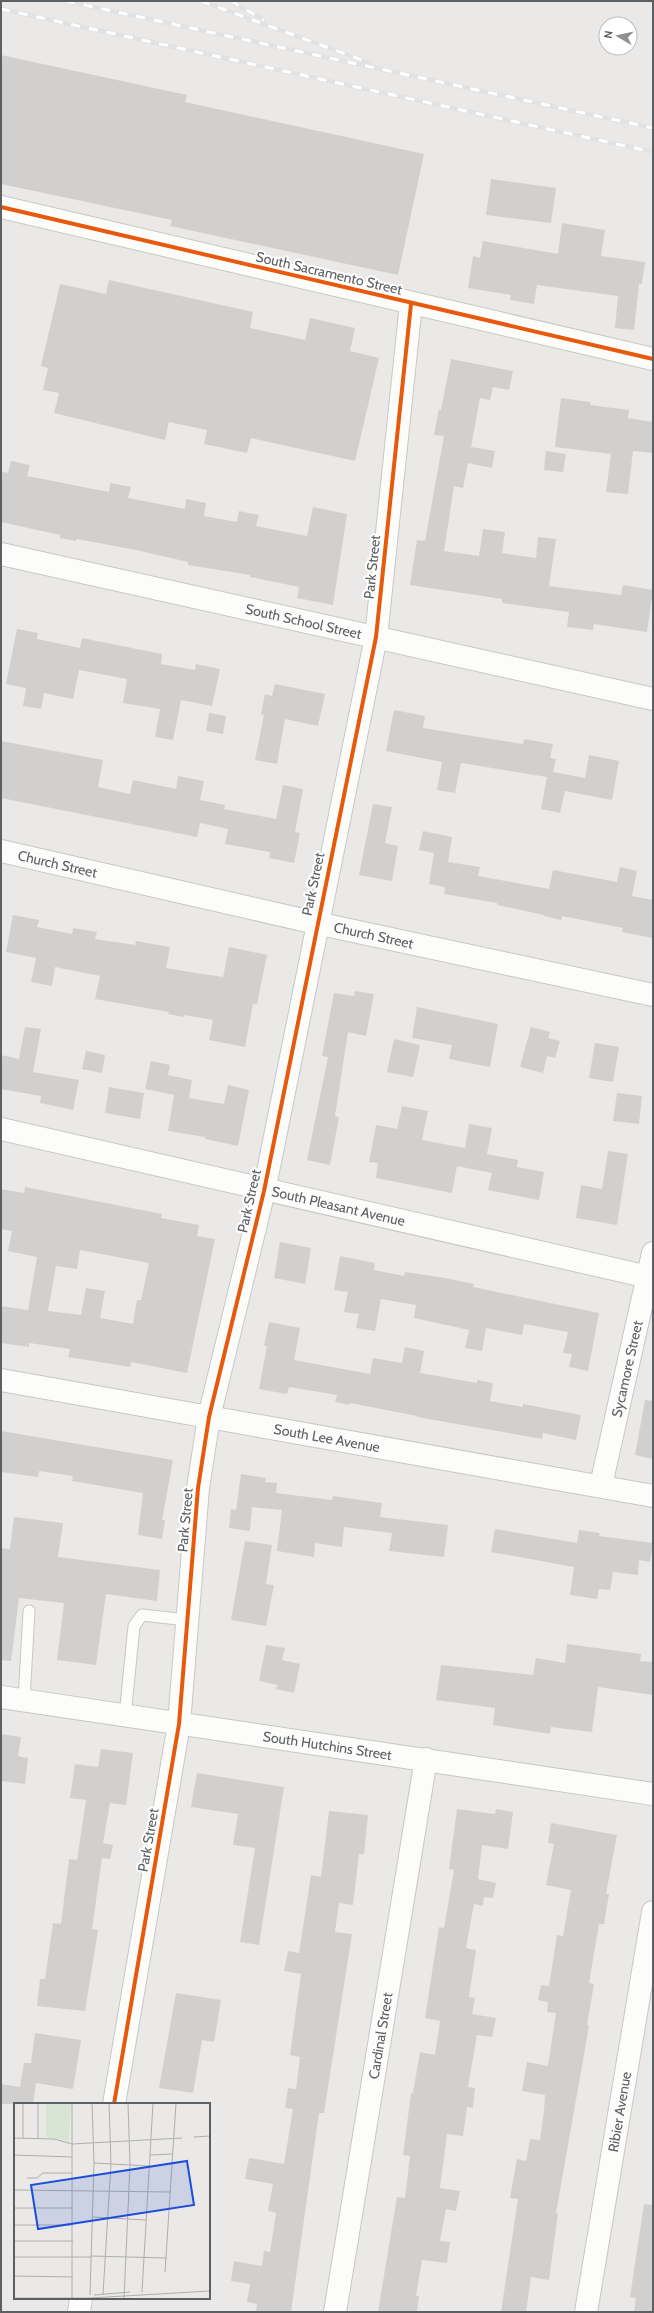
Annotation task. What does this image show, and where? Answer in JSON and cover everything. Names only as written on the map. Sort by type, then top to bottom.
[{"type":"street","name":"South Sacramento Street","points":[[1,207],[411,304],[653,359]]},
{"type":"street","name":"Park Street","points":[[114,2103],[179,1724],[198,1488],[209,1417],[264,1191],[316,923],[376,637],[411,304]]},
{"type":"street","name":"South School Street","points":[[1,554],[653,699]]},
{"type":"street","name":"Church Street","points":[[1,851],[316,923],[653,995]]},
{"type":"street","name":"South Pleasant Avenue","points":[[1,1129],[264,1191],[650,1277]]},
{"type":"street","name":"Sycamore Street","points":[[601,1485],[650,1277],[653,1253]]},
{"type":"street","name":"South Lee Avenue","points":[[1,1380],[601,1485],[653,1496]]},
{"type":"street","name":"South Hutchins Street","points":[[1,1697],[426,1759],[653,1794]]},
{"type":"street","name":"Cardinal Street","points":[[335,2312],[426,1759]]},
{"type":"street","name":"Ribier Avenue","points":[[586,2312],[653,1912]]},
{"type":"street","points":[[79,2312],[81,2299]]},
{"type":"lane","points":[[24,1700],[29,1611]]},
{"type":"lane","points":[[125,1716],[134,1626],[142,1615],[187,1620]]},
{"type":"building","points":[[1,55],[187,95],[185,102],[424,154],[398,275],[170,226],[172,220],[1,184]]},
{"type":"building","points":[[491,179],[556,188],[551,223],[486,215]]},
{"type":"building","points":[[562,223],[605,230],[601,256],[645,262],[642,284],[639,284],[634,330],[615,328],[618,296],[537,285],[534,304],[510,300],[511,295],[468,288],[473,256],[480,258],[483,241],[558,254]]},
{"type":"building","points":[[109,280],[253,312],[250,328],[305,340],[310,318],[355,328],[350,351],[379,358],[355,461],[251,438],[247,453],[204,444],[207,430],[169,422],[165,440],[54,413],[59,393],[43,390],[48,368],[41,366],[60,284],[106,294]]},
{"type":"building","points":[[451,359],[513,371],[509,390],[493,387],[490,400],[480,398],[471,447],[495,451],[492,468],[468,463],[463,488],[454,486],[444,551],[479,556],[483,529],[505,532],[502,553],[536,558],[538,537],[556,539],[549,586],[621,595],[623,585],[653,590],[647,632],[594,624],[593,630],[567,627],[569,612],[502,603],[502,599],[410,585],[417,540],[425,541],[444,436],[434,435],[439,409],[441,410]]},
{"type":"building","points":[[561,398],[590,402],[590,405],[629,410],[628,418],[653,422],[653,453],[633,451],[628,494],[606,492],[611,454],[555,447]]},
{"type":"building","points":[[546,451],[566,454],[563,472],[544,470]]},
{"type":"building","points":[[11,461],[30,465],[27,476],[109,492],[110,483],[131,487],[128,498],[185,509],[186,499],[206,503],[204,516],[237,522],[239,511],[259,515],[256,526],[307,536],[313,507],[347,514],[333,605],[297,598],[299,587],[250,577],[250,575],[188,565],[188,562],[136,550],[77,539],[76,541],[60,538],[60,535],[1,522],[1,471],[8,473]]},
{"type":"building","points":[[17,629],[38,633],[37,639],[80,648],[82,638],[162,654],[161,664],[195,670],[196,664],[220,669],[212,706],[181,700],[173,740],[155,737],[160,709],[123,703],[127,679],[79,670],[73,699],[44,693],[41,709],[23,706],[26,688],[6,684]]},
{"type":"building","points":[[275,684],[325,694],[318,726],[285,719],[277,764],[255,760],[264,715],[261,714],[265,694],[272,696]]},
{"type":"building","points":[[394,710],[425,716],[423,728],[523,744],[524,739],[553,744],[550,758],[556,759],[553,772],[585,778],[589,755],[619,761],[612,800],[565,791],[560,813],[541,809],[547,777],[461,763],[455,793],[437,790],[442,762],[386,751]]},
{"type":"building","points":[[209,713],[226,716],[223,734],[206,731]]},
{"type":"building","points":[[1,741],[103,760],[98,787],[130,794],[133,780],[176,789],[178,776],[204,781],[200,800],[225,805],[224,809],[276,819],[283,785],[303,789],[295,832],[300,833],[294,863],[269,858],[270,852],[225,844],[228,829],[200,823],[197,837],[1,798]]},
{"type":"building","points":[[373,804],[392,807],[385,843],[398,846],[392,881],[359,875]]},
{"type":"building","points":[[423,831],[452,837],[448,862],[480,867],[478,876],[549,889],[553,870],[617,882],[620,867],[637,871],[632,896],[653,900],[653,938],[622,932],[623,928],[562,916],[561,920],[497,905],[497,903],[444,894],[445,887],[429,884],[434,853],[419,850]]},
{"type":"building","points":[[13,915],[39,920],[37,927],[72,934],[73,928],[97,932],[95,939],[135,945],[136,941],[170,947],[166,968],[196,973],[223,977],[229,947],[267,955],[257,1004],[253,1004],[245,1047],[209,1040],[213,1020],[184,1015],[184,1017],[168,1014],[169,1012],[95,999],[100,976],[55,967],[52,986],[31,982],[36,958],[6,952]]},
{"type":"building","points":[[355,991],[374,994],[366,1036],[348,1032],[335,1116],[339,1117],[330,1165],[307,1160],[328,1057],[322,1056],[334,993],[354,996]]},
{"type":"building","points":[[417,1007],[498,1024],[490,1067],[449,1059],[452,1045],[412,1038]]},
{"type":"building","points":[[25,1027],[41,1029],[33,1072],[79,1080],[73,1110],[40,1103],[41,1096],[1,1089],[1,1055],[19,1059]]},
{"type":"building","points":[[531,1027],[550,1032],[548,1038],[560,1041],[555,1058],[547,1056],[543,1073],[520,1067]]},
{"type":"building","points":[[394,1039],[420,1045],[413,1077],[387,1072]]},
{"type":"building","points":[[595,1043],[619,1047],[613,1082],[589,1078]]},
{"type":"building","points":[[86,1051],[105,1055],[102,1073],[82,1069]]},
{"type":"building","points":[[151,1061],[170,1065],[168,1075],[192,1080],[189,1098],[224,1104],[228,1085],[249,1090],[238,1146],[205,1139],[205,1137],[168,1131],[174,1095],[145,1089]]},
{"type":"building","points":[[109,1087],[144,1093],[140,1119],[105,1113]]},
{"type":"building","points":[[617,1093],[642,1096],[639,1124],[613,1121]]},
{"type":"building","points":[[402,1106],[428,1111],[422,1140],[465,1148],[469,1124],[492,1128],[487,1154],[518,1160],[517,1167],[544,1172],[539,1200],[488,1190],[492,1173],[457,1166],[452,1193],[376,1178],[378,1163],[369,1162],[376,1125],[397,1129]]},
{"type":"building","points":[[608,1151],[628,1154],[617,1225],[576,1218],[581,1185],[602,1189]]},
{"type":"building","points":[[25,1187],[162,1214],[161,1218],[199,1225],[197,1236],[215,1239],[187,1373],[131,1362],[130,1367],[68,1357],[70,1349],[29,1343],[29,1347],[1,1343],[1,1306],[28,1310],[37,1257],[8,1251],[12,1231],[1,1229],[1,1189],[24,1193]],"holes":[[[80,1250],[149,1263],[141,1300],[137,1300],[133,1324],[100,1318],[105,1291],[86,1288],[81,1315],[48,1311],[56,1266],[77,1269]]]},
{"type":"building","points":[[280,1242],[311,1248],[305,1284],[274,1278]]},
{"type":"building","points":[[340,1256],[375,1263],[374,1270],[404,1276],[405,1272],[445,1278],[474,1284],[473,1287],[599,1313],[588,1371],[569,1367],[572,1354],[563,1353],[568,1332],[524,1324],[522,1335],[486,1328],[482,1351],[465,1348],[469,1330],[414,1318],[416,1305],[381,1299],[375,1331],[356,1328],[359,1314],[344,1312],[348,1292],[334,1290]]},
{"type":"building","points":[[269,1322],[300,1328],[294,1360],[370,1374],[373,1358],[402,1363],[405,1347],[424,1351],[420,1373],[477,1383],[477,1380],[493,1383],[490,1401],[523,1407],[523,1404],[581,1415],[576,1440],[543,1433],[542,1439],[417,1417],[350,1403],[350,1405],[335,1402],[337,1395],[289,1387],[287,1394],[259,1389],[267,1346],[264,1346]]},
{"type":"building","points":[[645,1400],[653,1401],[653,1459],[635,1455]]},
{"type":"building","points":[[1,1431],[173,1460],[162,1520],[165,1520],[162,1539],[138,1535],[143,1493],[72,1481],[73,1476],[39,1471],[38,1477],[1,1472]]},
{"type":"building","points":[[241,1474],[266,1478],[265,1482],[277,1483],[276,1493],[332,1500],[333,1496],[382,1503],[380,1517],[448,1525],[444,1557],[389,1551],[392,1533],[344,1527],[342,1547],[315,1543],[314,1557],[277,1551],[282,1510],[252,1507],[250,1531],[229,1528],[231,1509],[236,1510]]},
{"type":"building","points":[[14,1517],[63,1523],[58,1557],[160,1570],[157,1601],[106,1594],[96,1665],[57,1660],[64,1603],[19,1598],[11,1661],[1,1660],[1,1548],[10,1549]]},
{"type":"building","points":[[495,1529],[577,1543],[579,1530],[600,1533],[599,1536],[653,1543],[650,1562],[639,1560],[638,1575],[613,1572],[610,1590],[599,1589],[597,1599],[570,1595],[574,1567],[491,1552]]},
{"type":"building","points":[[245,1541],[272,1545],[266,1584],[274,1585],[266,1626],[231,1620]]},
{"type":"building","points":[[567,1644],[641,1654],[640,1661],[653,1662],[653,1695],[598,1687],[592,1732],[551,1727],[550,1734],[493,1725],[495,1708],[436,1700],[441,1665],[533,1675],[536,1658],[565,1663]]},
{"type":"building","points":[[266,1645],[285,1648],[282,1660],[300,1664],[294,1693],[276,1689],[278,1685],[259,1681]]},
{"type":"building","points":[[1,1734],[21,1737],[18,1756],[28,1758],[25,1784],[1,1781]]},
{"type":"building","points":[[101,1749],[133,1753],[126,1805],[110,1803],[103,1843],[113,1845],[110,1859],[102,1858],[92,1929],[98,1930],[85,2011],[37,2006],[40,1979],[45,1979],[53,1923],[61,1924],[69,1859],[77,1860],[86,1800],[70,1798],[75,1764],[98,1767]]},
{"type":"building","points":[[197,1773],[284,1787],[259,1945],[240,1942],[255,1848],[233,1845],[238,1814],[191,1807]]},
{"type":"building","points":[[457,1809],[495,1814],[496,1809],[513,1812],[508,1849],[482,1845],[478,1879],[496,1883],[493,1898],[484,1897],[483,1906],[474,1904],[466,1948],[476,1950],[469,1997],[475,1998],[472,2014],[496,2018],[492,2037],[477,2035],[468,2087],[475,2088],[473,2108],[467,2107],[463,2136],[447,2134],[440,2188],[460,2191],[456,2211],[446,2209],[440,2241],[450,2242],[447,2263],[422,2260],[416,2296],[419,2296],[417,2312],[378,2312],[397,2197],[405,2198],[410,2156],[403,2155],[411,2093],[413,2093],[420,2052],[435,2055],[440,2021],[425,2018],[439,1927],[444,1928],[454,1870],[449,1869]]},
{"type":"building","points":[[329,1811],[368,1815],[364,1854],[359,1854],[353,1905],[339,1903],[335,1932],[352,1934],[324,2113],[319,2113],[291,2312],[256,2312],[257,2304],[247,2302],[250,2284],[231,2281],[234,2261],[262,2266],[264,2251],[270,2252],[276,2213],[268,2211],[273,2184],[245,2179],[249,2158],[284,2164],[293,2109],[285,2108],[288,2088],[296,2089],[300,2057],[290,2055],[301,1974],[284,1971],[288,1951],[299,1953],[311,1875],[321,1877]]},
{"type":"building","points":[[551,1823],[617,1835],[606,1894],[609,1894],[604,1924],[599,1924],[589,1983],[594,1984],[587,2025],[589,2026],[556,2213],[558,2213],[549,2280],[531,2277],[526,2312],[501,2312],[518,2199],[510,2198],[517,2159],[526,2161],[530,2139],[540,2140],[544,2111],[545,2095],[522,2091],[527,2062],[548,2066],[556,2013],[547,2012],[548,2002],[538,2000],[541,1985],[549,1986],[557,1935],[563,1936],[571,1890],[546,1885],[554,1844],[548,1843]]},
{"type":"building","points":[[176,1993],[221,2000],[214,2042],[202,2040],[193,2093],[159,2088]]},
{"type":"building","points":[[35,2033],[81,2040],[73,2089],[36,2083],[33,2103],[1,2104],[1,2084],[20,2087],[24,2063],[31,2063]]},
{"type":"building","points":[[644,2204],[653,2205],[653,2312],[634,2312],[636,2298],[630,2297]]},
{"type":"railway","points":[[66,1],[653,128]]},
{"type":"railway","points":[[201,1],[370,63]]},
{"type":"railway","points":[[231,1],[264,20]]},
{"type":"railway","points":[[1,9],[653,152]]},
{"type":"cycle path","points":[[1,207],[653,359]]},
{"type":"cycle path","points":[[114,2103],[179,1724],[198,1488],[209,1417],[264,1191],[376,637],[411,304]]}]
